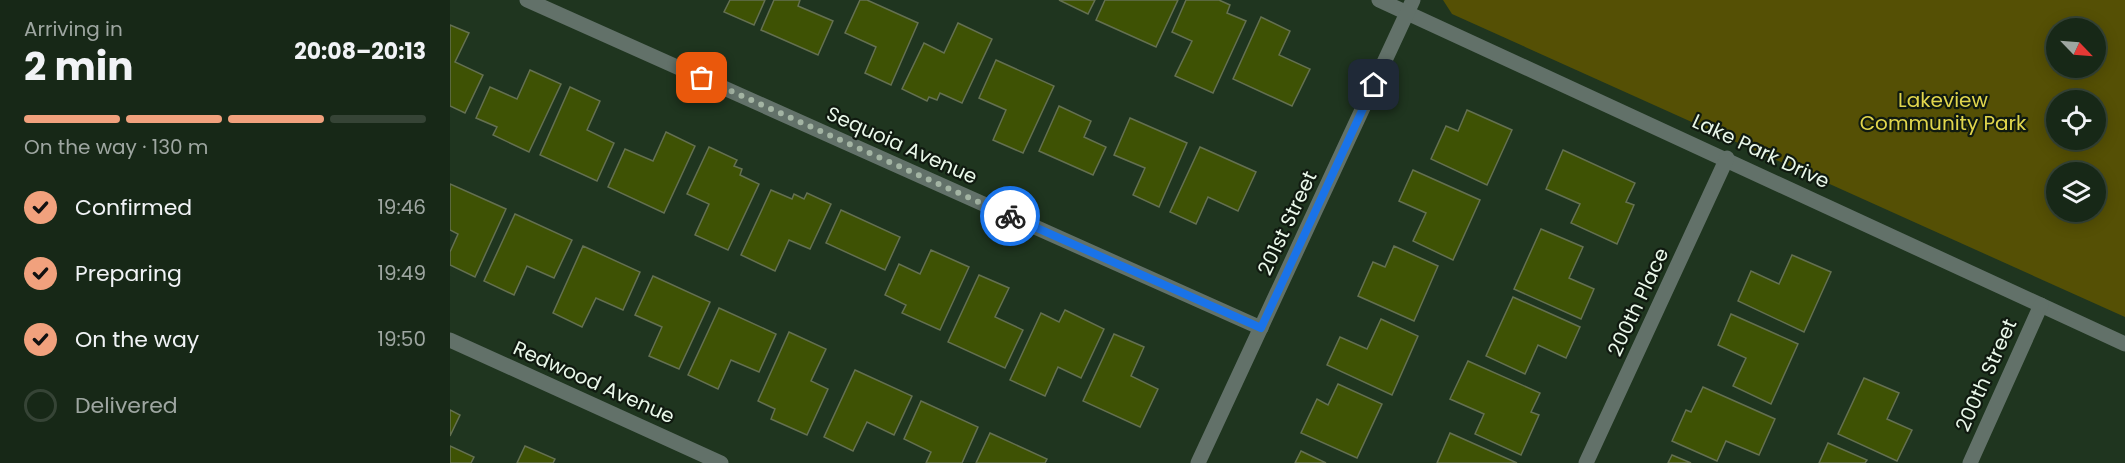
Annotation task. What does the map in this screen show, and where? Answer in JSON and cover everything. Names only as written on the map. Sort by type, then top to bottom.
[{"type":"street","name":"Sequoia Avenue","points":[[527,0],[1261,328]]},
{"type":"street","name":"Lake Park Drive","points":[[1379,0],[1410,7],[2125,344]]},
{"type":"street","name":"201st Street","points":[[1198,463],[1410,7]]},
{"type":"street","name":"200th Place","points":[[1586,463],[1727,158]]},
{"type":"street","name":"200th Street","points":[[1970,463],[2041,305]]},
{"type":"street","name":"Redwood Avenue","points":[[450,340],[721,463]]},
{"type":"green space","name":"Lakeview Community Park","points":[[1443,0],[2125,0],[2125,317],[1452,14]]},
{"type":"building","points":[[730,0],[765,0],[754,25],[724,12]]},
{"type":"building","points":[[774,0],[800,0],[798,6],[833,21],[818,55],[761,30]]},
{"type":"building","points":[[860,0],[867,0],[918,23],[891,85],[865,73],[876,47],[845,33]]},
{"type":"building","points":[[1059,0],[1095,0],[1088,14]]},
{"type":"building","points":[[1105,0],[1178,0],[1156,47],[1096,20]]},
{"type":"building","points":[[1186,0],[1219,0],[1230,5],[1227,13],[1246,21],[1213,93],[1175,76],[1192,41],[1172,32]]},
{"type":"building","points":[[1261,17],[1290,31],[1279,55],[1310,69],[1292,106],[1233,79]]},
{"type":"building","points":[[958,23],[992,39],[962,103],[940,93],[937,100],[929,97],[927,101],[902,89],[924,43],[944,53]]},
{"type":"building","points":[[450,25],[469,33],[455,62],[483,75],[465,113],[450,106]]},
{"type":"building","points":[[996,60],[1054,86],[1023,153],[993,140],[1006,110],[979,98]]},
{"type":"building","points":[[530,70],[561,84],[529,152],[493,135],[497,127],[476,118],[490,87],[517,99]]},
{"type":"building","points":[[570,87],[600,101],[587,130],[614,143],[597,181],[540,155]]},
{"type":"building","points":[[1059,106],[1091,121],[1084,137],[1106,147],[1093,175],[1039,151]]},
{"type":"building","points":[[1467,110],[1512,130],[1487,185],[1431,159],[1446,126],[1458,131]]},
{"type":"building","points":[[1130,118],[1187,143],[1159,207],[1133,195],[1145,168],[1114,155]]},
{"type":"building","points":[[666,132],[695,146],[664,213],[608,187],[625,149],[653,161]]},
{"type":"building","points":[[709,147],[737,160],[734,166],[742,169],[740,175],[759,184],[728,250],[695,235],[709,204],[687,194]]},
{"type":"building","points":[[1200,147],[1256,172],[1238,211],[1208,197],[1196,224],[1170,212]]},
{"type":"building","points":[[1563,150],[1635,183],[1626,202],[1634,205],[1617,244],[1571,223],[1580,204],[1546,189]]},
{"type":"building","points":[[1413,170],[1480,200],[1453,260],[1413,241],[1426,213],[1399,201]]},
{"type":"building","points":[[450,184],[506,209],[475,277],[450,265],[450,252],[458,234],[450,230]]},
{"type":"building","points":[[771,190],[792,199],[794,194],[804,199],[807,193],[831,204],[810,249],[789,240],[775,271],[741,255]]},
{"type":"building","points":[[841,210],[900,237],[885,270],[826,243]]},
{"type":"building","points":[[515,214],[572,240],[554,278],[527,266],[514,295],[484,281]]},
{"type":"building","points":[[1541,229],[1583,247],[1569,278],[1594,289],[1581,319],[1514,289]]},
{"type":"building","points":[[583,246],[640,272],[623,310],[596,298],[582,327],[553,313]]},
{"type":"building","points":[[1394,246],[1438,266],[1414,321],[1358,296],[1373,262],[1385,267]]},
{"type":"building","points":[[931,250],[969,267],[940,330],[902,313],[906,305],[885,295],[899,264],[920,274]]},
{"type":"building","points":[[1792,255],[1831,272],[1804,332],[1738,301],[1751,271],[1779,284]]},
{"type":"building","points":[[979,275],[1009,288],[995,317],[1023,330],[1005,368],[948,342]]},
{"type":"building","points":[[653,276],[710,302],[679,369],[649,356],[662,327],[635,315]]},
{"type":"building","points":[[1513,297],[1580,327],[1566,358],[1538,345],[1525,374],[1486,356]]},
{"type":"building","points":[[719,308],[776,334],[759,372],[731,360],[718,389],[688,375]]},
{"type":"building","points":[[1065,310],[1104,329],[1081,378],[1058,367],[1045,396],[1010,380],[1041,313],[1059,322]]},
{"type":"building","points":[[1731,314],[1798,344],[1771,404],[1733,386],[1746,358],[1718,345]]},
{"type":"building","points":[[1381,319],[1418,336],[1392,395],[1327,365],[1340,337],[1367,349]]},
{"type":"building","points":[[789,332],[826,349],[811,381],[828,389],[807,435],[771,419],[775,409],[758,401]]},
{"type":"building","points":[[1114,334],[1144,347],[1131,376],[1158,389],[1140,427],[1083,401]]},
{"type":"building","points":[[1468,361],[1540,393],[1531,412],[1539,415],[1521,455],[1475,434],[1484,414],[1450,399]]},
{"type":"building","points":[[855,370],[912,396],[894,435],[867,422],[853,451],[824,437]]},
{"type":"building","points":[[1864,378],[1899,393],[1887,419],[1912,430],[1897,461],[1838,434]]},
{"type":"building","points":[[1338,384],[1382,404],[1357,458],[1301,433],[1317,399],[1328,405]]},
{"type":"building","points":[[1703,387],[1775,419],[1759,455],[1726,441],[1717,461],[1672,441],[1686,410],[1691,412]]},
{"type":"building","points":[[921,401],[978,427],[962,463],[926,463],[931,452],[904,439]]},
{"type":"building","points":[[450,410],[460,415],[450,436]]},
{"type":"building","points":[[990,433],[1047,459],[1045,463],[976,463]]},
{"type":"building","points":[[1450,433],[1517,463],[1437,463]]},
{"type":"building","points":[[1828,443],[1867,460],[1865,463],[1819,463]]},
{"type":"building","points":[[450,446],[474,457],[471,463],[450,463]]},
{"type":"building","points":[[525,446],[555,459],[553,463],[517,463]]},
{"type":"building","points":[[1301,451],[1326,463],[1295,463]]},
{"type":"building","points":[[1672,455],[1691,463],[1668,463]]},
{"type":"way so far","points":[[702,78],[1010,216]]},
{"type":"route","points":[[1010,216],[1261,328],[1374,85]]}]
